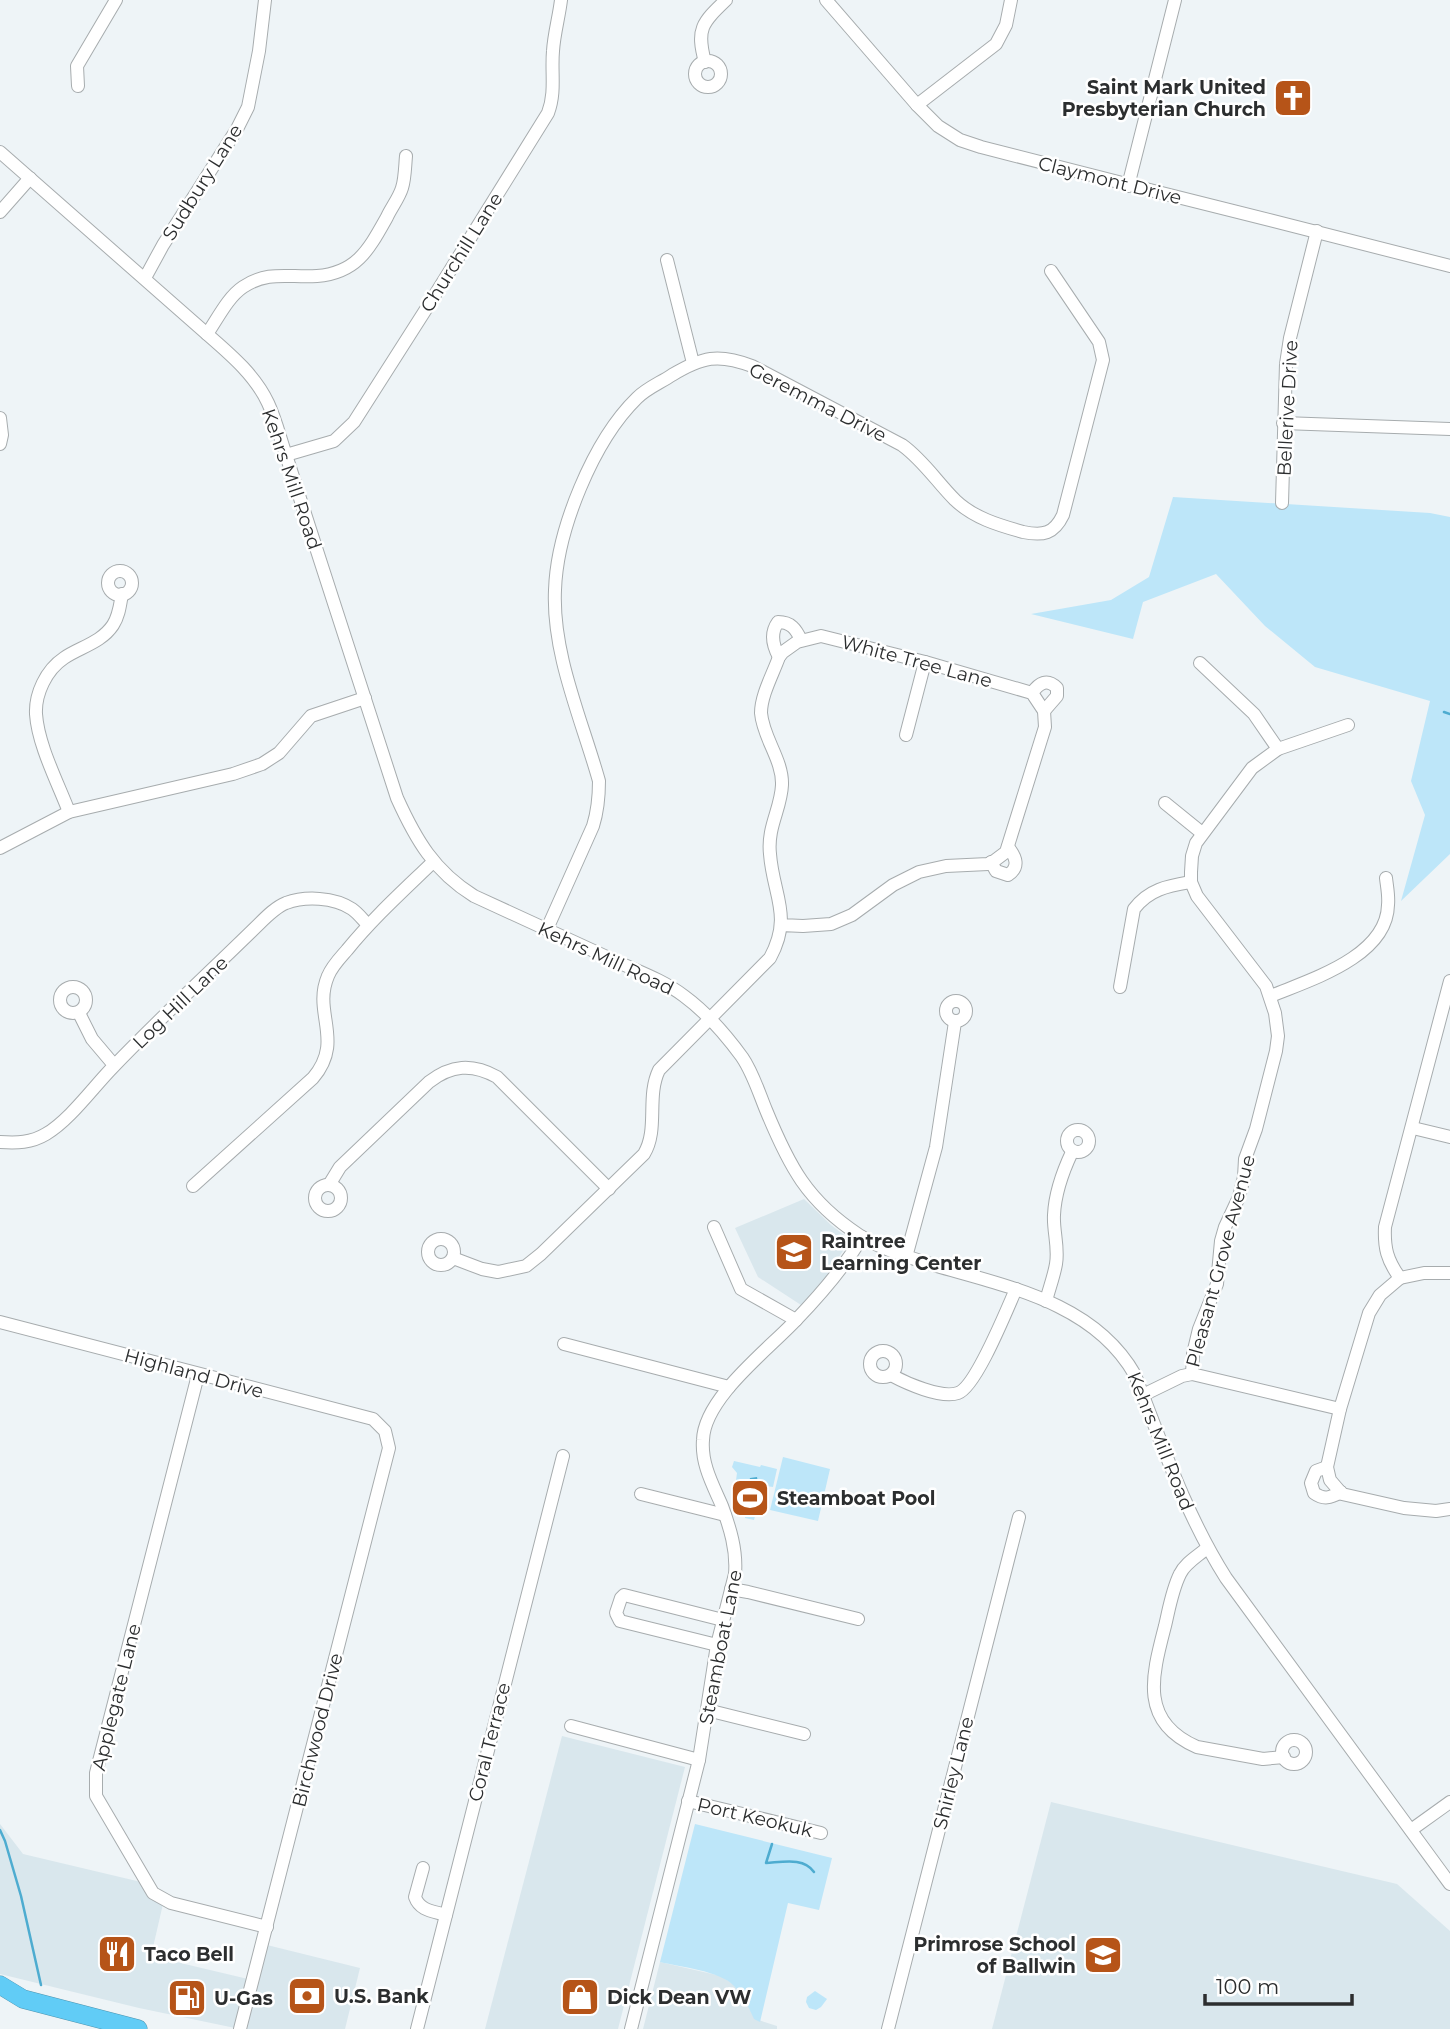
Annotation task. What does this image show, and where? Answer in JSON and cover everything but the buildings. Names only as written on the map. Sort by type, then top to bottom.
[{"type":"highway","points":[[0,1985],[23,1999],[138,2029]]},
{"type":"highway","points":[[0,2001],[23,1999]]},
{"type":"street","points":[[78,86],[77,66],[116,0]]},
{"type":"street","name":"Sudbury Lane","points":[[145,278],[248,107],[257,64],[265,0]]},
{"type":"street","name":"Churchill Lane","points":[[286,455],[334,441],[354,422],[548,113],[554,76],[554,42],[561,0]]},
{"type":"street","points":[[705,62],[700,36],[702,28],[726,0]]},
{"type":"street","name":"Claymont Drive","points":[[826,0],[917,105],[946,133],[969,143],[1128,186],[1450,266]]},
{"type":"street","points":[[917,105],[996,44],[1006,25],[1011,0]]},
{"type":"street","points":[[1128,186],[1175,0]]},
{"type":"street","name":"Kehrs Mill Road","points":[[0,152],[240,364],[259,388],[268,404],[286,455],[397,798],[412,831],[433,862],[452,881],[474,896],[670,986],[709,1018],[743,1059],[780,1144],[802,1183],[830,1213],[862,1237],[906,1257],[1016,1289],[1045,1301],[1072,1313],[1115,1346],[1131,1367],[1191,1516],[1207,1548],[1226,1578],[1450,1884]]},
{"type":"street","points":[[207,334],[243,286],[281,274],[307,276],[332,273],[360,259],[369,249],[402,189],[406,156]]},
{"type":"street","points":[[0,212],[30,178]]},
{"type":"street","name":"Bellerive Drive","points":[[1282,503],[1286,364],[1317,231]]},
{"type":"street","points":[[667,260],[693,363]]},
{"type":"street","name":"Geremma Drive","points":[[547,929],[593,826],[599,796],[597,773],[563,661],[555,590],[566,525],[580,488],[599,450],[624,413],[652,386],[693,363],[727,359],[752,366],[902,445],[956,501],[981,518],[999,526],[1038,535],[1054,528],[1063,515],[1103,360],[1099,342],[1051,271]]},
{"type":"street","points":[[0,418],[0,444]]},
{"type":"street","points":[[1283,423],[1450,429]]},
{"type":"street","points":[[69,812],[39,731],[36,715],[39,691],[53,668],[63,658],[93,643],[112,627],[122,594]]},
{"type":"street","points":[[453,1258],[482,1269],[507,1272],[526,1266],[541,1254],[638,1161],[651,1140],[652,1088],[659,1070],[770,958],[781,925],[780,902],[771,869],[769,842],[771,824],[782,789],[782,778],[761,713],[762,703],[779,657],[801,640],[794,628],[786,622],[778,622],[774,628],[774,649],[779,657]]},
{"type":"street","name":"White Tree Lane","points":[[801,640],[821,636],[925,662],[1038,702],[1045,727],[1008,847]]},
{"type":"street","points":[[906,734],[925,662]]},
{"type":"street","points":[[1200,663],[1254,714],[1278,749]]},
{"type":"street","points":[[0,848],[69,812],[253,768],[272,759],[314,714],[365,698]]},
{"type":"street","points":[[1120,987],[1134,909],[1140,900],[1156,890],[1191,882],[1192,856],[1202,833],[1252,768],[1278,749],[1348,724]]},
{"type":"street","points":[[1165,803],[1202,833]]},
{"type":"street","points":[[781,925],[831,924],[852,915],[876,896],[919,872],[946,866],[991,862],[1006,852],[1008,847]]},
{"type":"street","points":[[991,862],[996,871],[1008,875],[1013,872],[1016,859],[1008,847]]},
{"type":"street","points":[[193,1186],[321,1068],[329,1041],[324,994],[327,977],[368,925],[433,862]]},
{"type":"street","points":[[1270,996],[1343,965],[1376,937],[1389,907],[1386,878]]},
{"type":"street","name":"Pleasant Grove Avenue","points":[[1143,1395],[1182,1376],[1192,1374],[1199,1329],[1217,1284],[1223,1234],[1239,1197],[1245,1159],[1256,1129],[1276,1051],[1278,1025],[1270,996],[1260,976],[1208,911],[1191,882]]},
{"type":"street","name":"Log Hill Lane","points":[[0,1142],[21,1143],[47,1133],[266,918],[286,903],[314,898],[332,901],[351,908],[368,925]]},
{"type":"street","points":[[1399,1278],[1390,1264],[1385,1227],[1450,981]]},
{"type":"street","points":[[79,1013],[92,1039],[114,1065]]},
{"type":"street","points":[[906,1257],[936,1147],[955,1022]]},
{"type":"street","points":[[329,1185],[340,1167],[429,1082],[445,1071],[466,1067],[477,1068],[497,1077],[609,1189]]},
{"type":"street","points":[[1413,1128],[1450,1137]]},
{"type":"street","points":[[1045,1301],[1058,1251],[1054,1214],[1056,1200],[1072,1152]]},
{"type":"street","points":[[715,1227],[741,1289],[796,1320]]},
{"type":"street","name":"Steamboat Lane","points":[[631,2029],[699,1759],[717,1645],[735,1574],[732,1536],[709,1477],[702,1446],[705,1424],[729,1387],[838,1274],[862,1237]]},
{"type":"street","points":[[1450,1273],[1424,1273],[1399,1278],[1380,1295],[1369,1313],[1340,1409],[1327,1466],[1331,1480],[1341,1492],[1404,1508],[1436,1511],[1450,1509]]},
{"type":"street","points":[[891,1375],[909,1385],[948,1394],[960,1393],[973,1380],[1016,1289]]},
{"type":"street","name":"Highland Drive","points":[[0,1322],[373,1419],[385,1431]]},
{"type":"street","points":[[564,1344],[729,1387]]},
{"type":"street","points":[[1192,1374],[1340,1409]]},
{"type":"street","name":"Applegate Lane","points":[[198,1375],[96,1773],[96,1796],[153,1893],[171,1903],[267,1927]]},
{"type":"street","name":"Birchwood Drive","points":[[240,2029],[389,1448],[385,1431]]},
{"type":"street","name":"Coral Terrace","points":[[417,2029],[563,1456]]},
{"type":"street","points":[[1327,1466],[1316,1471],[1311,1483],[1314,1493],[1321,1498],[1331,1498],[1341,1492]]},
{"type":"street","points":[[641,1494],[725,1515]]},
{"type":"street","name":"Shirley Lane","points":[[888,2029],[1019,1517]]},
{"type":"street","points":[[1207,1548],[1180,1573],[1174,1592],[1154,1667],[1153,1689],[1157,1709],[1170,1728],[1187,1743],[1197,1747],[1263,1759],[1284,1757]]},
{"type":"street","points":[[731,1589],[858,1619]]},
{"type":"street","points":[[717,1645],[620,1621],[617,1613],[624,1595],[723,1620]]},
{"type":"street","points":[[707,1710],[804,1734]]},
{"type":"street","points":[[570,1726],[699,1759]]},
{"type":"street","name":"Port Keokuk","points":[[688,1801],[821,1833]]},
{"type":"street","points":[[1411,1830],[1450,1802]]},
{"type":"street","points":[[422,1868],[416,1900],[422,1908],[446,1915]]},
{"type":"shaded area","points":[[1173,497],[1430,513],[1450,517],[1450,854],[1401,901],[1425,815],[1411,781],[1430,701],[1315,667],[1265,626],[1216,574],[1143,602],[1133,639],[1031,614],[1111,600],[1149,577]]},
{"type":"shaded area","name":"Raintree Learning Center","points":[[804,1199],[844,1235],[847,1242],[820,1287],[801,1305],[758,1277],[735,1228]]},
{"type":"shaded area","points":[[783,1457],[830,1469],[818,1521],[770,1510]]},
{"type":"shaded area","name":"Steamboat Pool","points":[[734,1461],[777,1469],[773,1487],[766,1486],[754,1520],[745,1518],[745,1511],[740,1510],[735,1488],[737,1473],[732,1467]]},
{"type":"shaded area","points":[[562,1736],[685,1767],[618,2029],[485,2029]]},
{"type":"shaded area","points":[[1051,1802],[1397,1884],[1450,1931],[1450,2029],[992,2029]]},
{"type":"shaded area","points":[[0,1824],[23,1854],[141,1882],[163,1904],[151,1956],[248,1979],[235,2028],[0,1974]]},
{"type":"shaded area","points":[[695,1824],[832,1858],[819,1910],[788,1903],[760,2022],[754,2019],[740,1993],[728,1981],[710,1973],[660,1962]]},
{"type":"shaded area","points":[[267,1945],[360,1968],[345,2029],[247,2029]]},
{"type":"shaded area","points":[[660,1962],[721,1976],[733,1984],[755,2019],[777,2026],[777,2029],[643,2029]]},
{"type":"shaded area","points":[[815,1991],[827,1999],[816,2010],[809,2008],[806,2002],[807,1997]]},
{"type":"water","points":[[757,1477],[760,1494],[754,1495],[750,1505],[744,1507],[740,1487],[748,1485],[750,1478]]},
{"type":"waterway","points":[[1444,712],[1450,714]]},
{"type":"waterway","points":[[0,1830],[21,1896],[41,1985]]},
{"type":"waterway","points":[[772,1844],[766,1863],[799,1862],[814,1872]]},
{"type":"place","name":"Saint Mark United Presbyterian Church","points":[[1293,98]]},
{"type":"place","name":"Raintree Learning Center","points":[[794,1252]]},
{"type":"place","name":"Steamboat Pool","points":[[750,1498]]},
{"type":"place","name":"Taco Bell","points":[[117,1954]]},
{"type":"place","name":"Primrose School of Ballwin","points":[[1103,1955]]},
{"type":"place","name":"U.S. Bank","points":[[307,1996]]},
{"type":"place","name":"Dick Dean VW","points":[[580,1997]]},
{"type":"place","name":"U-Gas","points":[[187,1998]]}]
